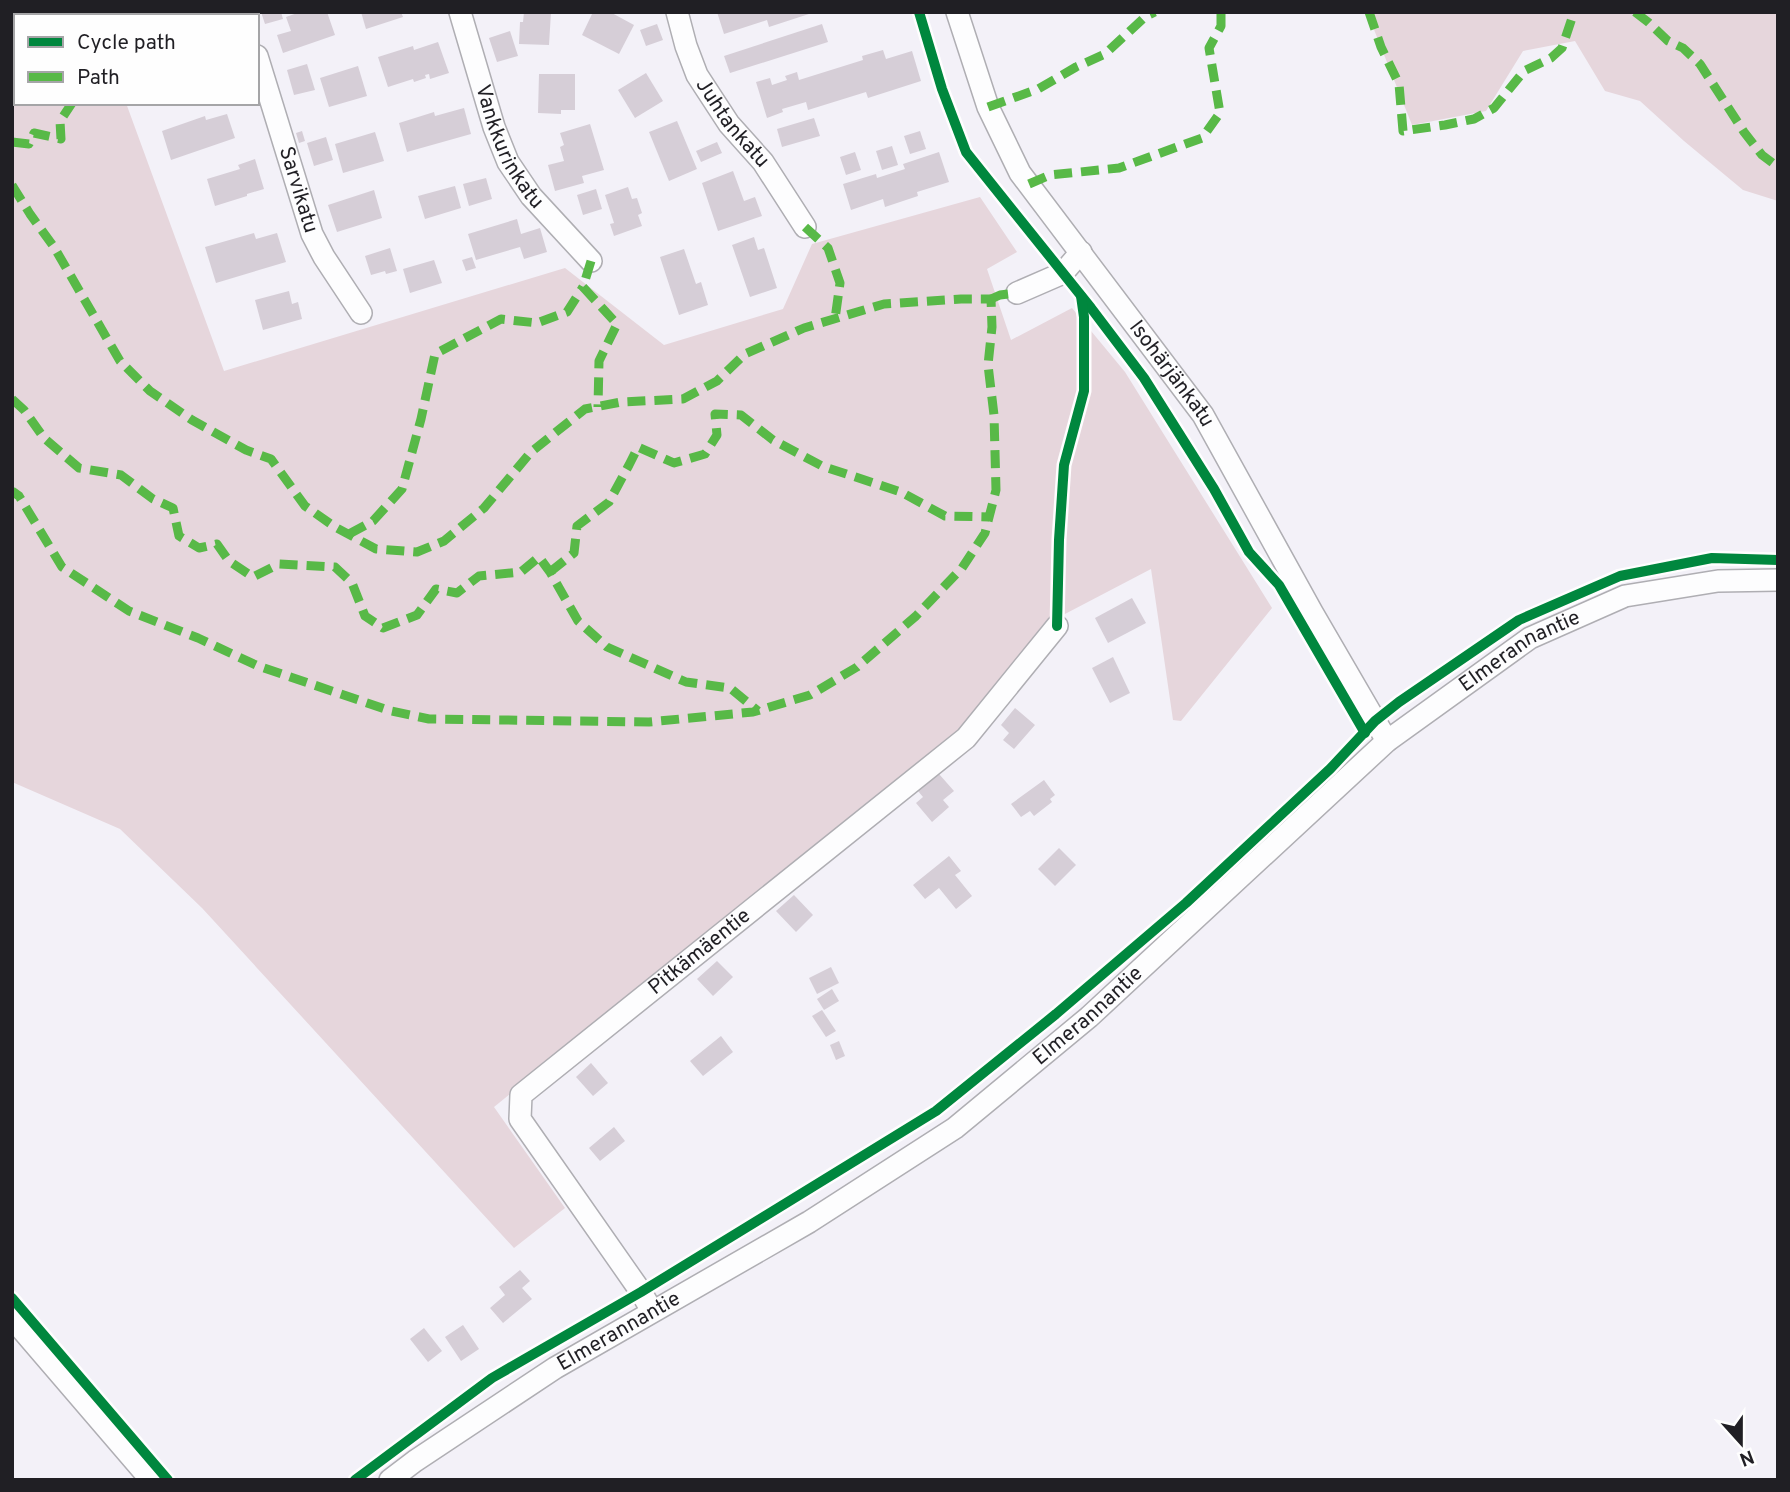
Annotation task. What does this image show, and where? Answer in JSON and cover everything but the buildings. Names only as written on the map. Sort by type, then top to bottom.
[{"type":"street","name":"Vankkurinkatu","points":[[460,12],[494,127],[508,162],[531,196],[591,261]]},
{"type":"street","name":"Juhtankatu","points":[[677,12],[697,75],[729,124],[763,162],[805,227]]},
{"type":"street","name":"Isohärjänkatu","points":[[957,12],[988,107],[1020,173],[1203,415],[1387,741]]},
{"type":"street","name":"Sarvikatu","points":[[259,62],[312,233],[324,257],[361,313]]},
{"type":"street","points":[[1017,293],[1063,273],[1081,252]]},
{"type":"street","name":"Elmerannantie","points":[[390,1480],[555,1368],[809,1222],[955,1128],[1089,1017],[1387,741],[1530,638],[1625,596],[1718,580],[1778,580]]},
{"type":"street","name":"Pitkämäentie","points":[[652,1311],[520,1119],[521,1095],[966,738],[1057,626]]},
{"type":"street","points":[[12,1318],[151,1480]]},
{"type":"shaded area","points":[[12,12],[92,12],[14,14],[14,105],[127,105],[224,371],[565,268],[664,345],[783,309],[812,244],[980,197],[1017,252],[987,269],[1011,340],[1072,308],[1125,372],[1272,608],[1181,721],[1173,720],[1151,569],[1042,626],[961,728],[494,1107],[565,1208],[514,1248],[202,908],[120,829],[12,782]]},
{"type":"shaded area","points":[[1367,12],[1778,12],[1778,201],[1743,190],[1640,101],[1605,91],[1575,41],[1523,51],[1486,111],[1412,125]]},
{"type":"marked path","points":[[988,107],[1038,89],[1105,54],[1146,16],[1155,12]]},
{"type":"marked path","points":[[1029,184],[1050,175],[1119,168],[1202,138],[1220,113],[1209,48],[1221,26],[1221,12]]},
{"type":"marked path","points":[[1369,12],[1381,47],[1399,84],[1403,131],[1474,119],[1494,108],[1524,71],[1551,58],[1562,48],[1574,12]]},
{"type":"marked path","points":[[1635,12],[1700,64],[1744,132],[1762,155],[1778,167]]},
{"type":"marked path","points":[[12,142],[29,144],[34,133],[61,139],[60,121],[71,105]]},
{"type":"marked path","points":[[12,185],[54,247],[120,361],[150,391],[192,420],[246,450],[271,459],[305,506],[335,527],[376,549],[417,552],[444,541],[484,508],[531,452],[585,409],[621,402],[683,399],[717,381],[745,354],[804,328],[884,304],[991,299],[992,327],[988,365],[994,415],[996,490],[985,533],[962,568],[916,616],[857,667],[810,695],[753,712],[649,722],[429,719],[391,711],[258,666],[198,638],[129,611],[62,567],[19,496],[12,491]]},
{"type":"marked path","points":[[805,227],[828,248],[840,283],[835,319]]},
{"type":"marked path","points":[[591,261],[583,287],[617,324],[599,361],[598,407]]},
{"type":"marked path","points":[[349,534],[373,521],[402,489],[435,354],[501,319],[537,323],[567,312],[583,287]]},
{"type":"marked path","points":[[991,299],[1017,293]]},
{"type":"marked path","points":[[12,399],[24,410],[44,438],[79,468],[121,475],[153,499],[173,508],[179,536],[199,548],[217,544],[229,561],[253,577],[279,564],[335,567],[352,583],[365,616],[383,628],[417,615],[436,589],[457,593],[479,576],[521,572],[539,557],[578,621],[607,647],[686,682],[730,688],[758,711]]},
{"type":"marked path","points":[[550,572],[574,553],[577,526],[609,502],[638,447],[674,463],[705,454],[717,435],[715,414],[741,415],[773,440],[822,466],[901,492],[945,516],[989,517]]},
{"type":"cycle path","points":[[919,12],[942,89],[966,152],[1144,378],[1214,489],[1249,552],[1279,585],[1365,733]]},
{"type":"cycle path","points":[[1057,626],[1064,465],[1084,391],[1084,317],[1081,296]]},
{"type":"cycle path","points":[[355,1480],[492,1378],[641,1292],[936,1111],[1056,1014],[1186,903],[1330,769],[1375,721],[1519,620],[1620,576],[1712,558],[1778,560]]},
{"type":"cycle path","points":[[12,1298],[168,1480]]}]
